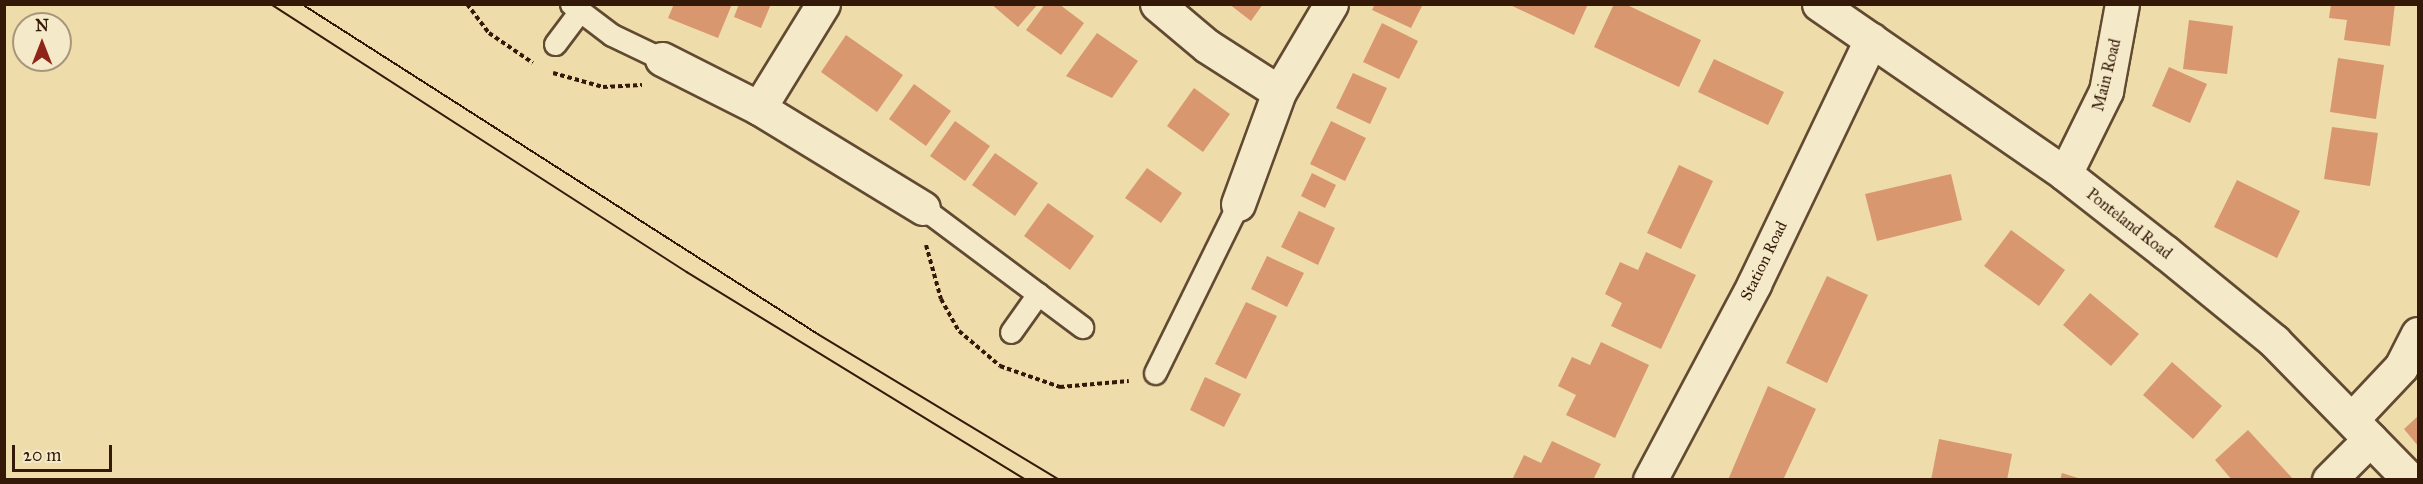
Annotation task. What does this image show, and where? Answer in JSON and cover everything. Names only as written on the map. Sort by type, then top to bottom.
[{"type":"street","points":[[759,108],[823,4]]},
{"type":"street","points":[[1157,4],[1207,46],[1279,92]]},
{"type":"street","points":[[1238,204],[1279,92],[1331,4]]},
{"type":"street","name":"Ponteland Road","points":[[1819,4],[2065,174],[2274,341],[2410,480]]},
{"type":"street","name":"Main Road","points":[[2065,174],[2106,90],[2122,4]]},
{"type":"street","name":"Station Road","points":[[1650,480],[1754,284],[1871,40]]},
{"type":"street","points":[[662,59],[759,108],[923,208]]},
{"type":"street","points":[[2329,480],[2402,367],[2418,334]]},
{"type":"lane","points":[[555,44],[575,8],[662,59]]},
{"type":"lane","points":[[1155,373],[1238,204]]},
{"type":"lane","points":[[923,208],[1082,327]]},
{"type":"lane","points":[[1011,332],[1038,294]]},
{"type":"building","points":[[674,4],[732,4],[718,38],[668,18]]},
{"type":"building","points":[[739,4],[771,4],[761,28],[734,17]]},
{"type":"building","points":[[991,4],[1038,4],[1018,27]]},
{"type":"building","points":[[1045,4],[1059,4],[1084,23],[1061,55],[1026,30]]},
{"type":"building","points":[[1229,4],[1263,4],[1251,21]]},
{"type":"building","points":[[1375,4],[1423,4],[1411,28],[1372,10]]},
{"type":"building","points":[[1508,4],[1588,4],[1574,35]]},
{"type":"building","points":[[1614,4],[1625,4],[1701,40],[1679,87],[1594,47]]},
{"type":"building","points":[[2331,4],[2395,4],[2390,46],[2344,40],[2347,20],[2329,18]]},
{"type":"building","points":[[2189,20],[2233,26],[2227,74],[2183,69]]},
{"type":"building","points":[[1382,23],[1418,41],[1399,79],[1363,62]]},
{"type":"building","points":[[1097,33],[1138,61],[1112,98],[1066,76]]},
{"type":"building","points":[[846,35],[903,75],[877,112],[821,72]]},
{"type":"building","points":[[2338,58],[2384,65],[2376,119],[2330,112]]},
{"type":"building","points":[[1714,59],[1784,92],[1768,125],[1698,92]]},
{"type":"building","points":[[2169,67],[2207,84],[2190,123],[2152,106]]},
{"type":"building","points":[[1353,73],[1387,88],[1370,124],[1336,108]]},
{"type":"building","points":[[914,84],[951,111],[926,146],[889,119]]},
{"type":"building","points":[[1194,88],[1230,114],[1203,152],[1167,126]]},
{"type":"building","points":[[955,121],[990,146],[965,181],[930,156]]},
{"type":"building","points":[[1331,121],[1366,138],[1345,181],[1310,164]]},
{"type":"building","points":[[2332,127],[2378,133],[2370,186],[2324,179]]},
{"type":"building","points":[[995,153],[1038,183],[1015,216],[972,185]]},
{"type":"building","points":[[1679,165],[1713,181],[1681,249],[1647,233]]},
{"type":"building","points":[[1147,168],[1182,193],[1161,223],[1125,198]]},
{"type":"building","points":[[1312,173],[1336,185],[1325,208],[1301,196]]},
{"type":"building","points":[[1951,174],[1962,220],[1877,241],[1865,194]]},
{"type":"building","points":[[2237,180],[2300,211],[2277,258],[2214,227]]},
{"type":"building","points":[[1048,203],[1094,236],[1070,270],[1024,236]]},
{"type":"building","points":[[1299,211],[1335,228],[1318,265],[1281,247]]},
{"type":"building","points":[[2011,230],[2065,270],[2039,306],[1984,266]]},
{"type":"building","points":[[1646,252],[1696,275],[1661,349],[1611,326],[1622,303],[1605,294],[1620,262],[1638,270]]},
{"type":"building","points":[[1267,256],[1304,273],[1287,307],[1251,289]]},
{"type":"building","points":[[1827,276],[1868,295],[1827,383],[1786,363]]},
{"type":"building","points":[[2090,293],[2139,334],[2111,366],[2063,325]]},
{"type":"building","points":[[1246,302],[1277,316],[1246,379],[1215,364]]},
{"type":"building","points":[[1601,342],[1649,365],[1615,438],[1566,415],[1576,395],[1558,386],[1572,357],[1590,365]]},
{"type":"building","points":[[2172,362],[2222,406],[2193,439],[2143,395]]},
{"type":"building","points":[[1205,377],[1241,394],[1224,427],[1190,410]]},
{"type":"building","points":[[1768,386],[1816,409],[1783,480],[1728,480]]},
{"type":"building","points":[[2418,416],[2418,446],[2404,429]]},
{"type":"building","points":[[2248,430],[2294,480],[2232,480],[2215,460]]},
{"type":"building","points":[[1939,439],[2012,454],[2007,480],[1931,480]]},
{"type":"building","points":[[1552,441],[1601,464],[1593,480],[1512,480],[1524,455],[1541,463]]},
{"type":"building","points":[[2062,473],[2081,479],[2081,480],[2060,480]]},
{"type":"tram line","points":[[271,4],[687,272],[1027,480]]},
{"type":"tram line","points":[[302,4],[818,334],[1060,480]]}]
